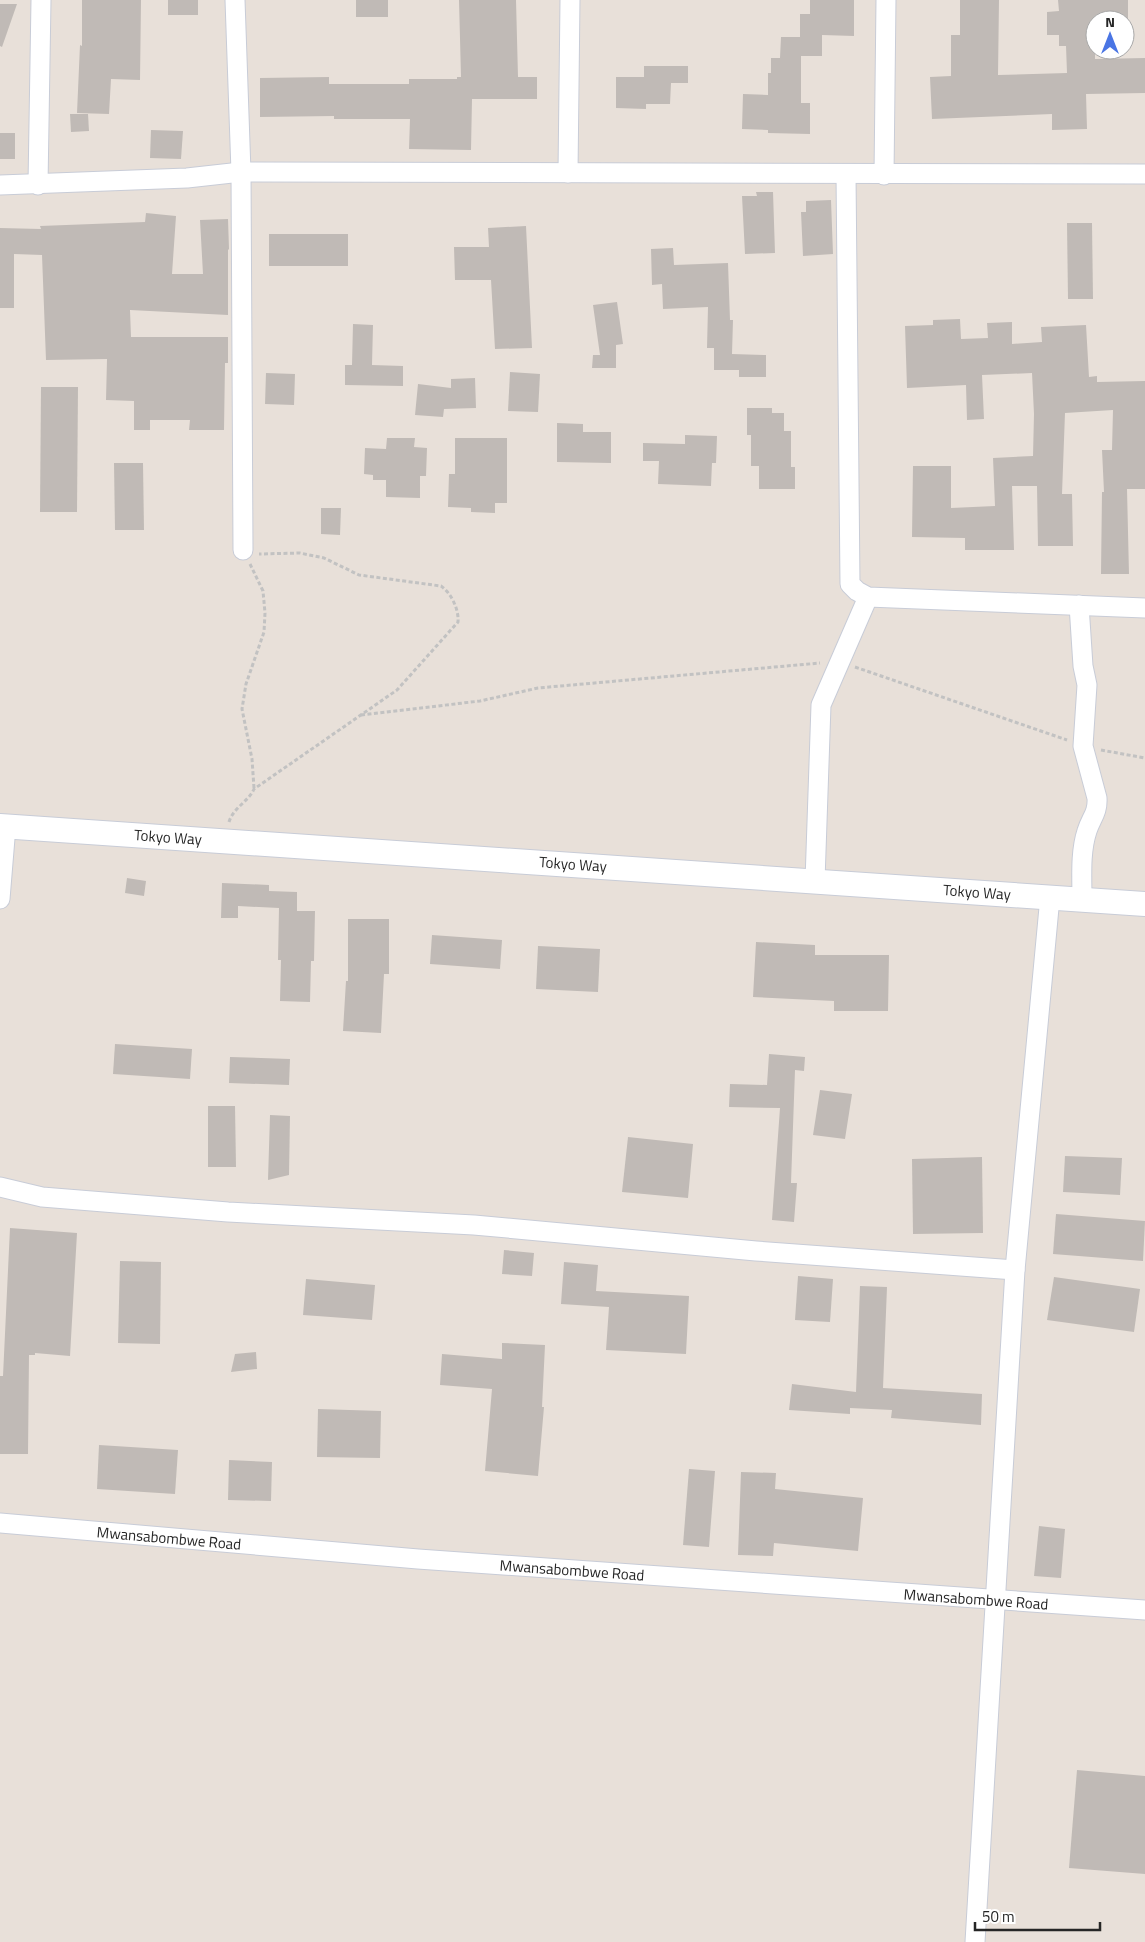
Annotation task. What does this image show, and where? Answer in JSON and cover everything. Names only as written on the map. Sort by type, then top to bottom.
[{"type":"street","points":[[38,185],[41,0]]},
{"type":"street","points":[[235,0],[241,172],[245,553]]},
{"type":"street","points":[[568,173],[570,0]]},
{"type":"street","points":[[884,175],[886,0]]},
{"type":"street","points":[[0,185],[187,178],[241,172],[884,175],[1145,174]]},
{"type":"street","points":[[846,174],[850,584],[857,591],[868,597],[1145,608]]},
{"type":"street","points":[[816,880],[821,704],[868,597]]},
{"type":"street","points":[[1079,605],[1087,685],[1084,746],[1098,805],[1086,832],[1082,899]]},
{"type":"street","points":[[0,899],[3,826]]},
{"type":"street","name":"Tokyo Way","points":[[3,826],[816,880],[1145,904]]},
{"type":"street","points":[[975,1942],[1015,1270],[1050,897]]},
{"type":"street","points":[[0,1187],[42,1196],[228,1212],[474,1225],[756,1251],[1015,1270]]},
{"type":"street","name":"Mwansabombwe Road","points":[[0,1523],[418,1559],[1145,1610]]},
{"type":"path","points":[[225,841],[230,816],[251,794],[254,788],[398,690],[458,622],[458,615],[447,590],[441,586],[359,575],[329,560],[300,553],[245,553],[263,591],[265,613],[264,632],[246,684],[242,709],[252,759],[254,788]]},
{"type":"path","points":[[362,714],[480,702],[538,688],[840,662],[1084,746],[1145,758]]},
{"type":"building","points":[[82,0],[141,0],[140,80],[111,79],[109,114],[77,113],[80,45],[82,46]]},
{"type":"building","points":[[168,0],[198,0],[198,15],[168,15]]},
{"type":"building","points":[[356,0],[388,0],[388,17],[356,17]]},
{"type":"building","points":[[459,0],[516,0],[518,77],[537,77],[537,99],[472,99],[471,150],[409,149],[410,119],[334,119],[334,116],[260,117],[260,78],[329,77],[329,84],[409,84],[409,79],[457,79],[457,77],[461,77]]},
{"type":"building","points":[[810,0],[854,0],[854,36],[822,35],[822,56],[801,56],[801,103],[810,103],[810,134],[768,133],[768,130],[742,129],[743,94],[768,95],[768,73],[771,73],[771,58],[780,58],[781,37],[800,37],[800,14],[810,14]]},
{"type":"building","points":[[960,0],[999,0],[998,75],[1067,73],[1066,46],[1059,46],[1059,35],[1047,35],[1047,12],[1059,11],[1058,0],[1128,0],[1128,10],[1085,10],[1085,60],[1135,60],[1135,58],[1145,58],[1145,93],[1086,94],[1087,129],[1052,130],[1052,114],[932,119],[930,77],[951,76],[951,35],[960,35]]},
{"type":"building","points":[[0,4],[17,4],[2,47],[0,46]]},
{"type":"building","points":[[644,66],[688,66],[688,83],[671,83],[670,104],[646,104],[646,109],[616,108],[616,77],[644,77]]},
{"type":"building","points":[[70,114],[88,114],[89,131],[71,132]]},
{"type":"building","points":[[151,130],[183,131],[181,159],[150,158]]},
{"type":"building","points":[[0,133],[15,133],[15,159],[0,159]]},
{"type":"building","points":[[756,192],[773,192],[775,253],[745,254],[742,196],[757,196]]},
{"type":"building","points":[[831,200],[833,254],[803,256],[801,212],[806,212],[806,201]]},
{"type":"building","points":[[146,213],[176,216],[172,274],[203,274],[200,220],[228,219],[228,315],[130,310],[131,337],[228,337],[228,363],[225,363],[224,430],[189,430],[190,420],[150,420],[150,430],[134,430],[134,401],[106,400],[107,359],[46,360],[42,255],[14,254],[14,308],[0,308],[0,228],[41,229],[40,226],[145,222]]},
{"type":"building","points":[[1067,223],[1092,223],[1093,299],[1068,299]]},
{"type":"building","points":[[526,226],[532,348],[495,349],[491,280],[455,280],[454,247],[489,247],[488,228]]},
{"type":"building","points":[[269,234],[348,234],[348,266],[269,266]]},
{"type":"building","points":[[673,248],[674,265],[728,263],[730,320],[733,320],[732,354],[766,355],[766,377],[739,377],[739,370],[714,370],[714,348],[707,348],[708,307],[663,309],[662,284],[652,285],[651,249]]},
{"type":"building","points":[[617,302],[623,344],[616,345],[616,368],[592,368],[593,355],[600,355],[593,305]]},
{"type":"building","points":[[960,319],[961,339],[988,338],[987,323],[1012,322],[1012,344],[1042,342],[1041,327],[1086,325],[1089,377],[1097,376],[1097,382],[1145,381],[1145,489],[1127,489],[1129,574],[1101,574],[1102,492],[1104,492],[1102,450],[1112,450],[1113,410],[1065,413],[1062,494],[1072,494],[1073,546],[1038,546],[1037,486],[1012,486],[1014,550],[965,550],[965,538],[912,537],[913,466],[951,466],[951,508],[995,506],[993,458],[1033,456],[1034,414],[1032,373],[982,375],[984,419],[967,420],[966,385],[907,388],[905,326],[933,325],[933,320]]},
{"type":"building","points":[[353,324],[373,325],[372,365],[403,366],[403,386],[345,385],[345,365],[352,365]]},
{"type":"building","points":[[510,372],[540,374],[538,412],[508,411]]},
{"type":"building","points":[[266,373],[295,374],[294,405],[265,404]]},
{"type":"building","points":[[475,378],[476,408],[444,409],[443,417],[415,415],[418,384],[451,388],[451,379]]},
{"type":"building","points":[[41,387],[78,387],[77,512],[40,512]]},
{"type":"building","points":[[747,408],[772,408],[772,413],[784,413],[784,431],[791,431],[791,467],[795,467],[795,489],[759,489],[759,466],[751,466],[751,435],[747,435]]},
{"type":"building","points":[[557,423],[583,424],[583,432],[611,432],[611,463],[557,462]]},
{"type":"building","points":[[685,435],[717,436],[716,463],[712,463],[711,486],[658,484],[659,461],[643,461],[643,443],[685,444]]},
{"type":"building","points":[[387,438],[415,438],[414,447],[427,448],[426,476],[420,476],[420,498],[386,497],[386,480],[373,480],[373,475],[364,474],[365,448],[386,449]]},
{"type":"building","points":[[455,438],[507,438],[507,503],[495,503],[495,513],[471,512],[471,508],[448,507],[449,474],[455,474]]},
{"type":"building","points":[[114,463],[143,463],[144,530],[115,530]]},
{"type":"building","points":[[321,508],[341,508],[340,535],[321,534]]},
{"type":"building","points":[[127,878],[146,881],[144,896],[125,893]]},
{"type":"building","points":[[222,883],[269,885],[269,891],[297,892],[297,911],[315,911],[314,961],[311,961],[310,1002],[280,1001],[281,960],[278,960],[279,908],[238,906],[238,918],[221,918]]},
{"type":"building","points":[[348,919],[389,919],[389,974],[384,974],[381,1033],[343,1031],[346,981],[348,981]]},
{"type":"building","points":[[432,935],[502,940],[500,969],[430,964]]},
{"type":"building","points":[[756,942],[815,945],[815,955],[889,955],[888,1011],[834,1011],[834,1001],[753,997]]},
{"type":"building","points":[[538,946],[600,949],[598,992],[536,989]]},
{"type":"building","points":[[115,1044],[192,1049],[190,1079],[113,1074]]},
{"type":"building","points":[[769,1054],[805,1057],[804,1071],[795,1070],[791,1183],[797,1183],[794,1222],[772,1220],[780,1108],[729,1107],[730,1084],[767,1085]]},
{"type":"building","points":[[230,1057],[290,1059],[289,1085],[229,1083]]},
{"type":"building","points":[[820,1090],[852,1094],[845,1139],[813,1135]]},
{"type":"building","points":[[208,1106],[235,1106],[236,1167],[208,1167]]},
{"type":"building","points":[[270,1115],[290,1116],[289,1175],[268,1180]]},
{"type":"building","points":[[628,1137],[693,1144],[688,1198],[622,1192]]},
{"type":"building","points":[[1065,1156],[1122,1158],[1120,1195],[1063,1192]]},
{"type":"building","points":[[982,1157],[983,1233],[913,1234],[912,1159]]},
{"type":"building","points":[[1056,1214],[1145,1221],[1143,1261],[1053,1254]]},
{"type":"building","points":[[10,1228],[77,1233],[70,1356],[35,1353],[35,1355],[29,1355],[28,1454],[0,1454],[0,1376],[3,1376]]},
{"type":"building","points":[[504,1250],[534,1253],[532,1276],[502,1274]]},
{"type":"building","points":[[120,1261],[161,1262],[160,1344],[118,1343]]},
{"type":"building","points":[[564,1262],[598,1265],[596,1291],[689,1296],[686,1354],[606,1350],[609,1307],[561,1304]]},
{"type":"building","points":[[798,1276],[833,1279],[830,1322],[795,1320]]},
{"type":"building","points":[[1054,1277],[1140,1289],[1134,1332],[1047,1320]]},
{"type":"building","points":[[306,1279],[375,1285],[372,1320],[303,1315]]},
{"type":"building","points":[[860,1286],[887,1287],[883,1388],[982,1394],[981,1425],[891,1418],[892,1410],[850,1408],[850,1414],[789,1410],[792,1384],[856,1392]]},
{"type":"building","points":[[502,1343],[545,1345],[542,1407],[544,1407],[538,1476],[485,1471],[492,1389],[440,1385],[442,1354],[502,1359]]},
{"type":"building","points":[[256,1352],[257,1369],[231,1372],[235,1354]]},
{"type":"building","points":[[318,1409],[381,1411],[380,1458],[317,1457]]},
{"type":"building","points":[[99,1445],[178,1450],[175,1494],[97,1489]]},
{"type":"building","points":[[229,1460],[272,1462],[271,1501],[228,1500]]},
{"type":"building","points":[[689,1469],[715,1471],[709,1547],[683,1545]]},
{"type":"building","points":[[741,1472],[776,1473],[775,1489],[863,1498],[858,1551],[774,1543],[773,1556],[738,1555]]},
{"type":"building","points":[[1039,1526],[1065,1529],[1061,1578],[1034,1576]]},
{"type":"building","points":[[1077,1770],[1145,1776],[1145,1874],[1069,1868]]}]
